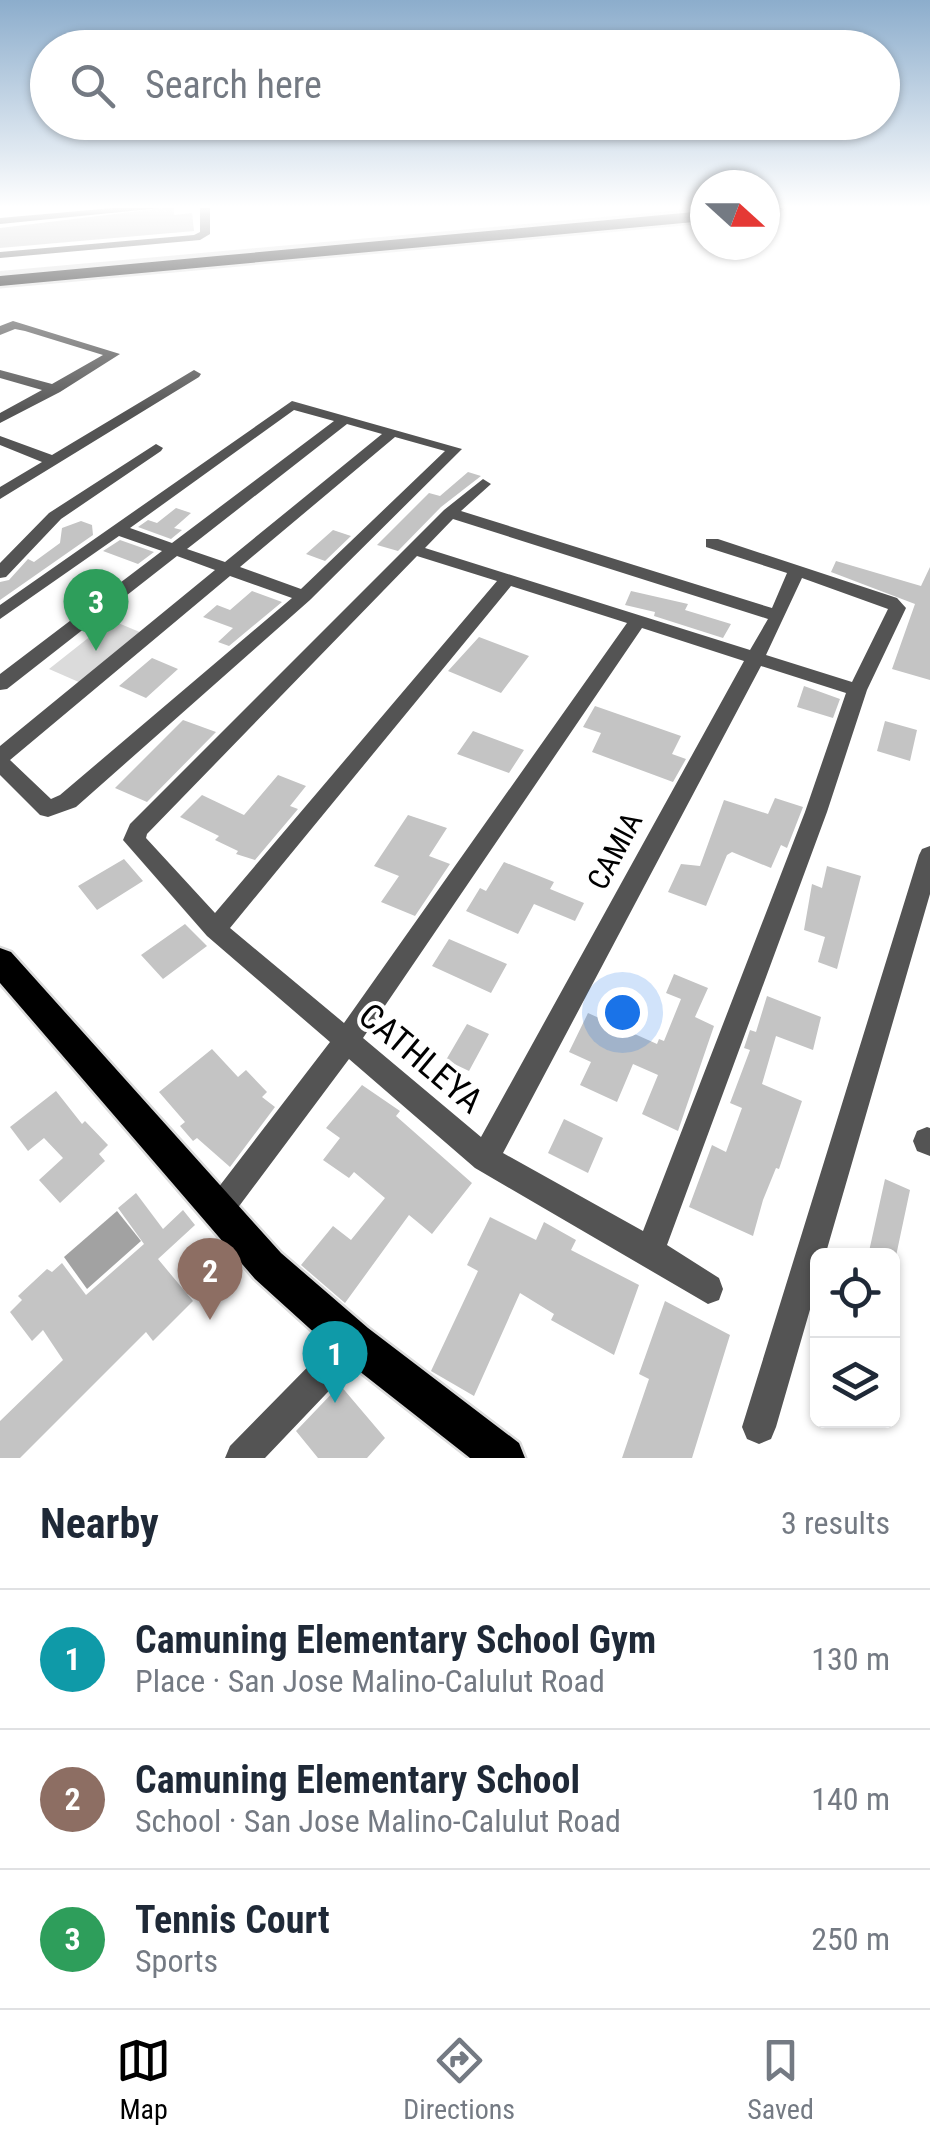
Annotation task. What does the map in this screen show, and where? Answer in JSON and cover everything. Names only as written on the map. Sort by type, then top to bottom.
[{"type":"highway","points":[[0,281],[54,276]]},
{"type":"main road","points":[[0,961],[268,1266],[354,1342],[504,1458]]},
{"type":"street","points":[[0,330],[17,326],[113,352],[111,358],[0,419]]},
{"type":"street","points":[[0,374],[55,389]]},
{"type":"street","points":[[0,494],[194,374]]},
{"type":"street","points":[[0,614],[288,406],[306,405],[452,448],[454,452],[304,596],[61,806],[48,808],[42,804],[0,759],[393,432]]},
{"type":"street","points":[[0,684],[346,418]]},
{"type":"street","points":[[0,440],[53,461]]},
{"type":"street","points":[[0,573],[55,516],[156,448]]},
{"type":"street","points":[[483,484],[416,550],[856,690]]},
{"type":"street","points":[[450,513],[778,616]]},
{"type":"street","points":[[116,529],[304,596]]},
{"type":"street","points":[[650,1251],[816,812],[856,690],[897,605],[712,543]]},
{"type":"street","name":"CATHLEYA","points":[[416,550],[138,830],[136,846],[215,929],[486,1158],[650,1251],[708,1289]]},
{"type":"street","name":"CAMIA","points":[[486,1158],[778,616],[796,572]]},
{"type":"street","points":[[215,929],[506,581]]},
{"type":"street","points":[[218,1211],[347,1040],[636,623]]},
{"type":"street","points":[[760,1427],[930,855]]},
{"type":"street","points":[[242,1458],[354,1342]]},
{"type":"shaded area","points":[[111,620],[142,633],[81,683],[49,669]]},
{"type":"shaded area","points":[[117,1211],[141,1241],[87,1289],[64,1257]]},
{"type":"building","points":[[468,472],[481,476],[441,507],[398,551],[377,545],[429,493],[440,496]]},
{"type":"building","points":[[176,508],[191,513],[174,528],[182,530],[171,539],[138,527],[148,520],[157,523]]},
{"type":"building","points":[[81,521],[92,525],[93,535],[0,600],[0,582],[9,580],[28,559],[34,562],[60,543],[62,528]]},
{"type":"building","points":[[333,530],[351,536],[325,561],[306,554]]},
{"type":"building","points":[[120,540],[154,552],[138,564],[103,551]]},
{"type":"building","points":[[836,561],[921,586],[930,567],[930,680],[892,669],[915,604],[831,572]]},
{"type":"building","points":[[252,591],[282,602],[229,646],[218,642],[233,628],[203,617],[217,605],[230,610]]},
{"type":"building","points":[[631,591],[688,604],[685,610],[731,624],[723,638],[654,616],[655,612],[625,605]]},
{"type":"building","points":[[479,637],[529,656],[501,693],[448,671]]},
{"type":"building","points":[[152,658],[178,669],[146,698],[119,686]]},
{"type":"building","points":[[804,686],[840,699],[833,718],[797,707]]},
{"type":"building","points":[[595,706],[681,736],[672,754],[686,759],[673,782],[592,752],[601,733],[583,727]]},
{"type":"building","points":[[183,720],[216,732],[147,802],[115,788]]},
{"type":"building","points":[[885,721],[917,730],[910,761],[877,751]]},
{"type":"building","points":[[473,731],[524,750],[509,773],[457,754]]},
{"type":"building","points":[[278,775],[306,786],[290,806],[298,809],[255,860],[236,854],[238,851],[215,840],[219,836],[180,817],[202,795],[244,815]]},
{"type":"building","points":[[775,798],[803,807],[787,848],[781,845],[771,868],[732,852],[727,855],[706,906],[668,892],[681,864],[700,866],[724,800],[768,814]]},
{"type":"building","points":[[408,815],[447,828],[429,856],[450,864],[415,916],[381,902],[399,876],[374,866]]},
{"type":"building","points":[[124,859],[143,881],[97,910],[78,886]]},
{"type":"building","points":[[504,862],[554,882],[550,889],[584,903],[575,921],[534,904],[518,934],[466,911],[480,888],[486,891]]},
{"type":"building","points":[[827,866],[861,876],[837,969],[818,962],[825,937],[804,930],[812,884],[822,888]]},
{"type":"building","points":[[185,924],[207,946],[163,979],[141,955]]},
{"type":"building","points":[[449,939],[507,964],[491,993],[432,966]]},
{"type":"building","points":[[674,974],[708,988],[695,1017],[714,1026],[678,1131],[642,1114],[658,1075],[633,1064],[617,1102],[580,1085],[591,1062],[569,1052],[588,1013],[657,1044],[659,1039],[664,1041],[681,999],[666,993]]},
{"type":"building","points":[[767,996],[821,1017],[813,1050],[776,1036],[762,1084],[802,1101],[753,1236],[689,1207],[712,1145],[726,1152],[742,1108],[730,1103],[750,1050],[744,1048],[750,1030],[756,1032]]},
{"type":"building","points":[[467,1024],[489,1034],[469,1071],[446,1060]]},
{"type":"building","points":[[212,1049],[238,1077],[246,1070],[267,1092],[262,1097],[275,1107],[230,1167],[197,1138],[193,1141],[180,1126],[185,1122],[159,1092]]},
{"type":"building","points":[[362,1085],[400,1111],[396,1116],[472,1183],[432,1234],[409,1215],[345,1303],[301,1265],[333,1226],[351,1240],[385,1198],[354,1172],[349,1178],[323,1160],[340,1138],[326,1128]]},
{"type":"building","points":[[56,1091],[82,1124],[85,1121],[108,1145],[99,1154],[105,1161],[60,1203],[39,1180],[63,1158],[44,1138],[28,1151],[10,1127]]},
{"type":"building","points":[[564,1119],[603,1138],[588,1173],[548,1153]]},
{"type":"building","points":[[885,1179],[910,1190],[898,1248],[870,1248]]},
{"type":"building","points":[[136,1193],[163,1229],[183,1210],[195,1225],[158,1259],[193,1301],[153,1341],[146,1332],[20,1458],[0,1458],[0,1421],[63,1360],[43,1330],[32,1341],[10,1312],[22,1300],[18,1296],[47,1269],[52,1272],[62,1263],[86,1295],[144,1244],[118,1208]]},
{"type":"building","points":[[490,1217],[536,1240],[544,1222],[576,1240],[571,1250],[639,1285],[614,1355],[551,1320],[554,1314],[520,1293],[474,1396],[431,1371],[478,1271],[467,1265]]},
{"type":"building","points":[[665,1301],[730,1335],[692,1458],[622,1458],[649,1379],[639,1374]]},
{"type":"building","points":[[340,1385],[385,1438],[367,1458],[318,1458],[296,1431]]},
{"type":"place","name":"Tennis Court","points":[[96,651]]},
{"type":"place","name":"Camuning Elementary School","points":[[210,1320]]},
{"type":"place","name":"Camuning Elementary School Gym","points":[[335,1403]]}]
